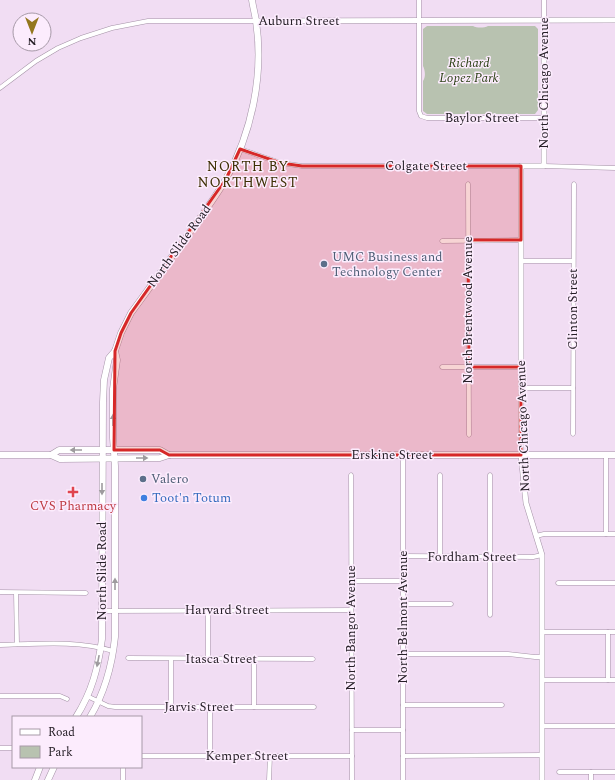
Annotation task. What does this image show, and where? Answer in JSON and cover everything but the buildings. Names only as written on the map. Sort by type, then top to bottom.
[{"type":"main road","name":"North Slide Road","points":[[77,716],[95,677],[101,647],[103,386],[109,358],[115,351],[121,333],[131,313],[226,180],[240,149],[251,114],[256,90],[258,67],[258,42],[252,0]]},
{"type":"main road","name":"North Slide Road","points":[[91,716],[99,701],[108,676],[115,637],[113,389],[117,360],[115,351]]},
{"type":"main road","name":"Erskine Street","points":[[0,455],[51,454],[60,450],[160,450],[169,455]]},
{"type":"main road","name":"Erskine Street","points":[[51,454],[60,459],[160,458],[169,455],[615,455]]},
{"type":"main road","points":[[102,543],[115,543]]},
{"type":"main road","points":[[34,780],[40,768]]},
{"type":"main road","points":[[48,780],[54,768]]},
{"type":"street","points":[[419,0],[419,21]]},
{"type":"street","name":"North Chicago Avenue","points":[[544,0],[544,166]]},
{"type":"street","name":"Auburn Street","points":[[0,88],[36,61],[58,48],[112,28],[148,21],[615,20]]},
{"type":"street","name":"Baylor Street","points":[[419,21],[419,111],[421,116],[426,118],[544,118]]},
{"type":"street","name":"Colgate Street","points":[[240,149],[294,166],[544,166],[615,168]]},
{"type":"street","name":"North Chicago Avenue","points":[[521,166],[521,455],[526,503],[542,555],[542,780]]},
{"type":"street","name":"North Brentwood Avenue","points":[[468,184],[469,436]]},
{"type":"street","name":"Clinton Street","points":[[573,434],[574,184]]},
{"type":"street","points":[[442,241],[521,240]]},
{"type":"street","points":[[521,261],[573,261]]},
{"type":"street","points":[[442,367],[521,367]]},
{"type":"street","points":[[521,388],[573,388]]},
{"type":"street","name":"North Belmont Avenue","points":[[403,455],[403,780]]},
{"type":"street","points":[[606,455],[606,534]]},
{"type":"street","points":[[440,474],[440,556]]},
{"type":"street","name":"North Bangor Avenue","points":[[351,475],[352,780]]},
{"type":"street","points":[[490,475],[490,615]]},
{"type":"street","points":[[536,536],[544,534],[615,534]]},
{"type":"street","name":"Fordham Street","points":[[403,556],[533,557],[542,555]]},
{"type":"street","points":[[351,581],[403,581]]},
{"type":"street","points":[[558,583],[615,583]]},
{"type":"street","points":[[0,592],[86,593]]},
{"type":"street","points":[[16,592],[17,644]]},
{"type":"street","points":[[403,604],[451,604]]},
{"type":"street","points":[[208,610],[208,659]]},
{"type":"street","name":"Harvard Street","points":[[102,611],[351,610]]},
{"type":"street","points":[[542,632],[615,632]]},
{"type":"street","points":[[608,632],[608,680]]},
{"type":"street","points":[[0,645],[77,644],[101,647],[113,651]]},
{"type":"street","points":[[403,654],[508,654],[542,657]]},
{"type":"street","name":"Itasca Street","points":[[128,658],[313,659]]},
{"type":"street","points":[[171,659],[171,706]]},
{"type":"street","points":[[254,659],[254,707]]},
{"type":"street","points":[[542,680],[615,680]]},
{"type":"street","points":[[0,696],[60,696],[67,699]]},
{"type":"street","name":"Jarvis Street","points":[[87,696],[108,706],[115,707],[314,707]]},
{"type":"street","points":[[403,705],[502,705]]},
{"type":"street","points":[[210,706],[210,756]]},
{"type":"street","points":[[542,726],[615,726]]},
{"type":"street","points":[[352,730],[403,730]]},
{"type":"street","points":[[0,748],[12,748]]},
{"type":"street","points":[[403,756],[542,755]]},
{"type":"street","name":"Kemper Street","points":[[142,756],[352,756]]},
{"type":"street","points":[[270,756],[270,780]]},
{"type":"street","points":[[123,768],[123,780]]},
{"type":"street","points":[[559,772],[615,772]]},
{"type":"street","points":[[591,772],[591,780]]},
{"type":"highlighted area","points":[[240,149],[281,163],[302,166],[521,166],[521,240],[468,240],[469,367],[521,367],[521,455],[169,455],[160,450],[114,450],[115,351],[121,333],[131,313],[226,179]]},
{"type":"green space","name":"Richard Lopez Park","points":[[427,26],[473,26],[480,28],[488,26],[535,26],[538,29],[538,110],[535,114],[427,114],[423,111],[423,81],[425,74],[423,66],[423,29]]},
{"type":"place","name":"UMC Business and Technology Center","points":[[324,264]]},
{"type":"place","name":"Valero","points":[[143,479]]},
{"type":"place","name":"CVS Pharmacy","points":[[73,492]]},
{"type":"place","name":"Toot'n Totum","points":[[144,498]]},
{"type":"district","name":"NORTH BY NORTHWEST","points":[[248,174]]}]
